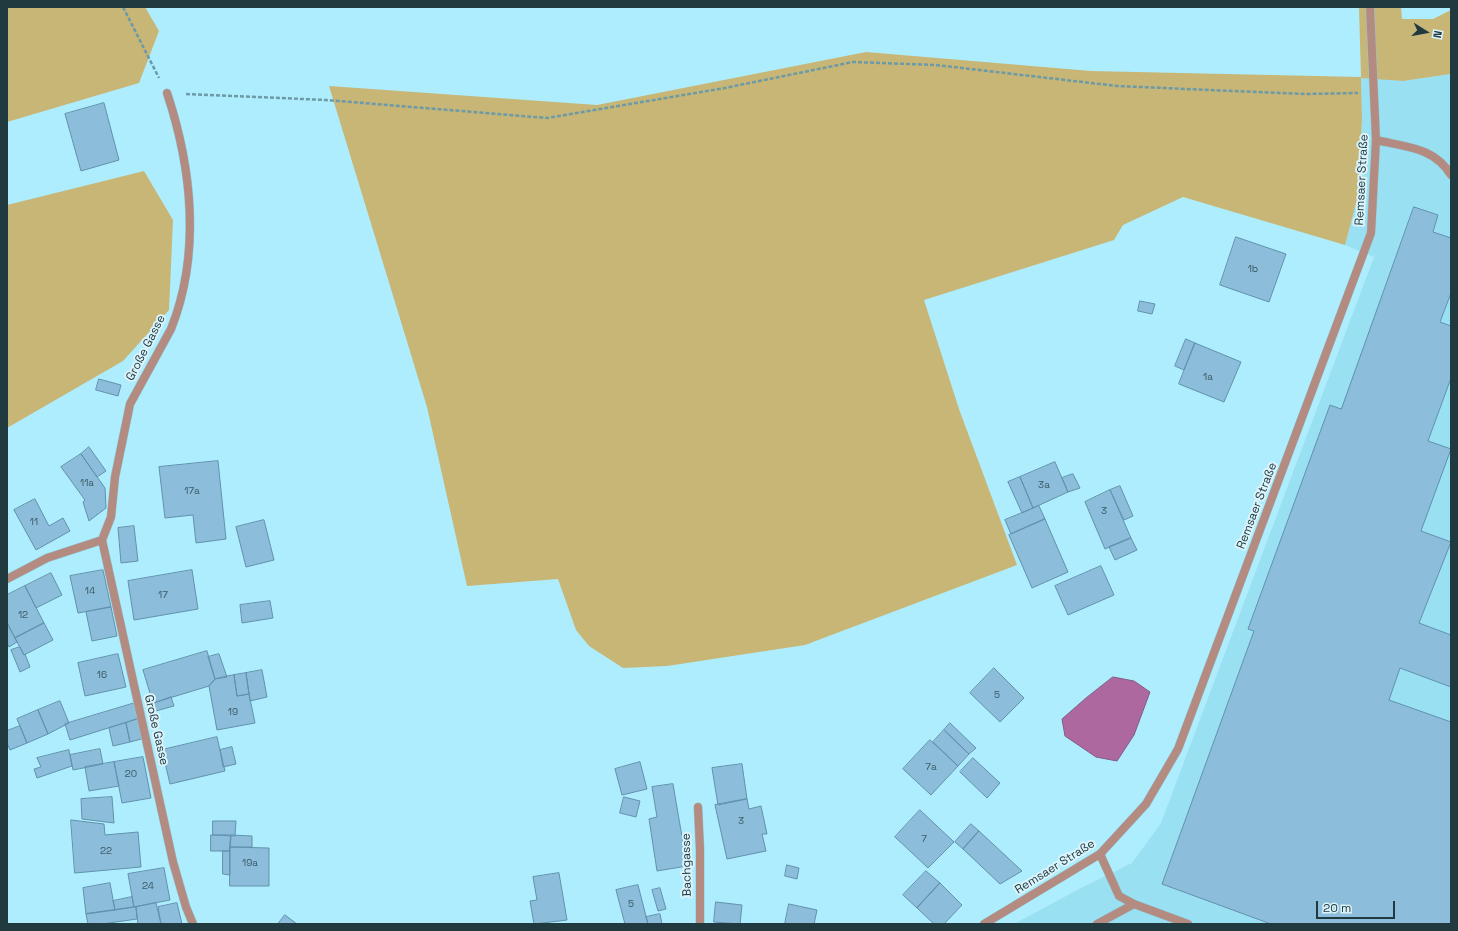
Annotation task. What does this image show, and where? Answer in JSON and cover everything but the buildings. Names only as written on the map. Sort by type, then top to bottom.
[{"type":"street","name":"Remsaer Straße","points":[[984,924],[1100,854],[1146,804],[1181,742],[1371,233],[1376,140],[1370,7]]},
{"type":"street","name":"Große Gasse","points":[[166,94],[174,115],[184,156],[189,205],[187,271],[176,316],[171,329],[130,404],[115,477],[111,517],[102,540],[173,862],[186,907],[193,924]]},
{"type":"street","points":[[1376,140],[1430,153],[1444,163],[1451,175]]},
{"type":"street","points":[[7,579],[47,558],[102,540]]},
{"type":"street","name":"Bachgasse","points":[[698,807],[700,850],[700,924]]},
{"type":"street","points":[[1100,854],[1119,896],[1134,904],[1188,924]]},
{"type":"street","points":[[1097,924],[1134,904]]},
{"type":"path","points":[[122,7],[166,94],[326,100],[547,118],[725,88],[853,62],[936,65],[1118,86],[1305,94],[1374,93]]},
{"type":"shaded area","points":[[7,7],[145,7],[159,31],[139,83],[7,122]]},
{"type":"shaded area","points":[[1359,7],[1401,7],[1402,19],[1433,19],[1451,10],[1451,74],[1403,81],[1361,78],[1362,120],[1358,196],[1345,245],[1183,197],[1123,225],[1114,240],[924,300],[959,409],[1017,565],[805,645],[667,666],[623,668],[589,646],[576,630],[558,579],[467,586],[427,407],[329,86],[597,105],[866,52],[1091,71],[1361,77]]},
{"type":"shaded area","points":[[1451,74],[1451,924],[1014,924],[1081,888],[1132,863],[1161,823],[1374,257],[1345,245],[1358,196],[1362,120],[1361,77],[1403,81]]},
{"type":"shaded area","points":[[144,171],[173,220],[169,310],[123,361],[7,428],[7,205]]},
{"type":"shaded area","points":[[1113,677],[1134,681],[1150,692],[1134,735],[1117,761],[1096,757],[1065,736],[1062,719]]}]
